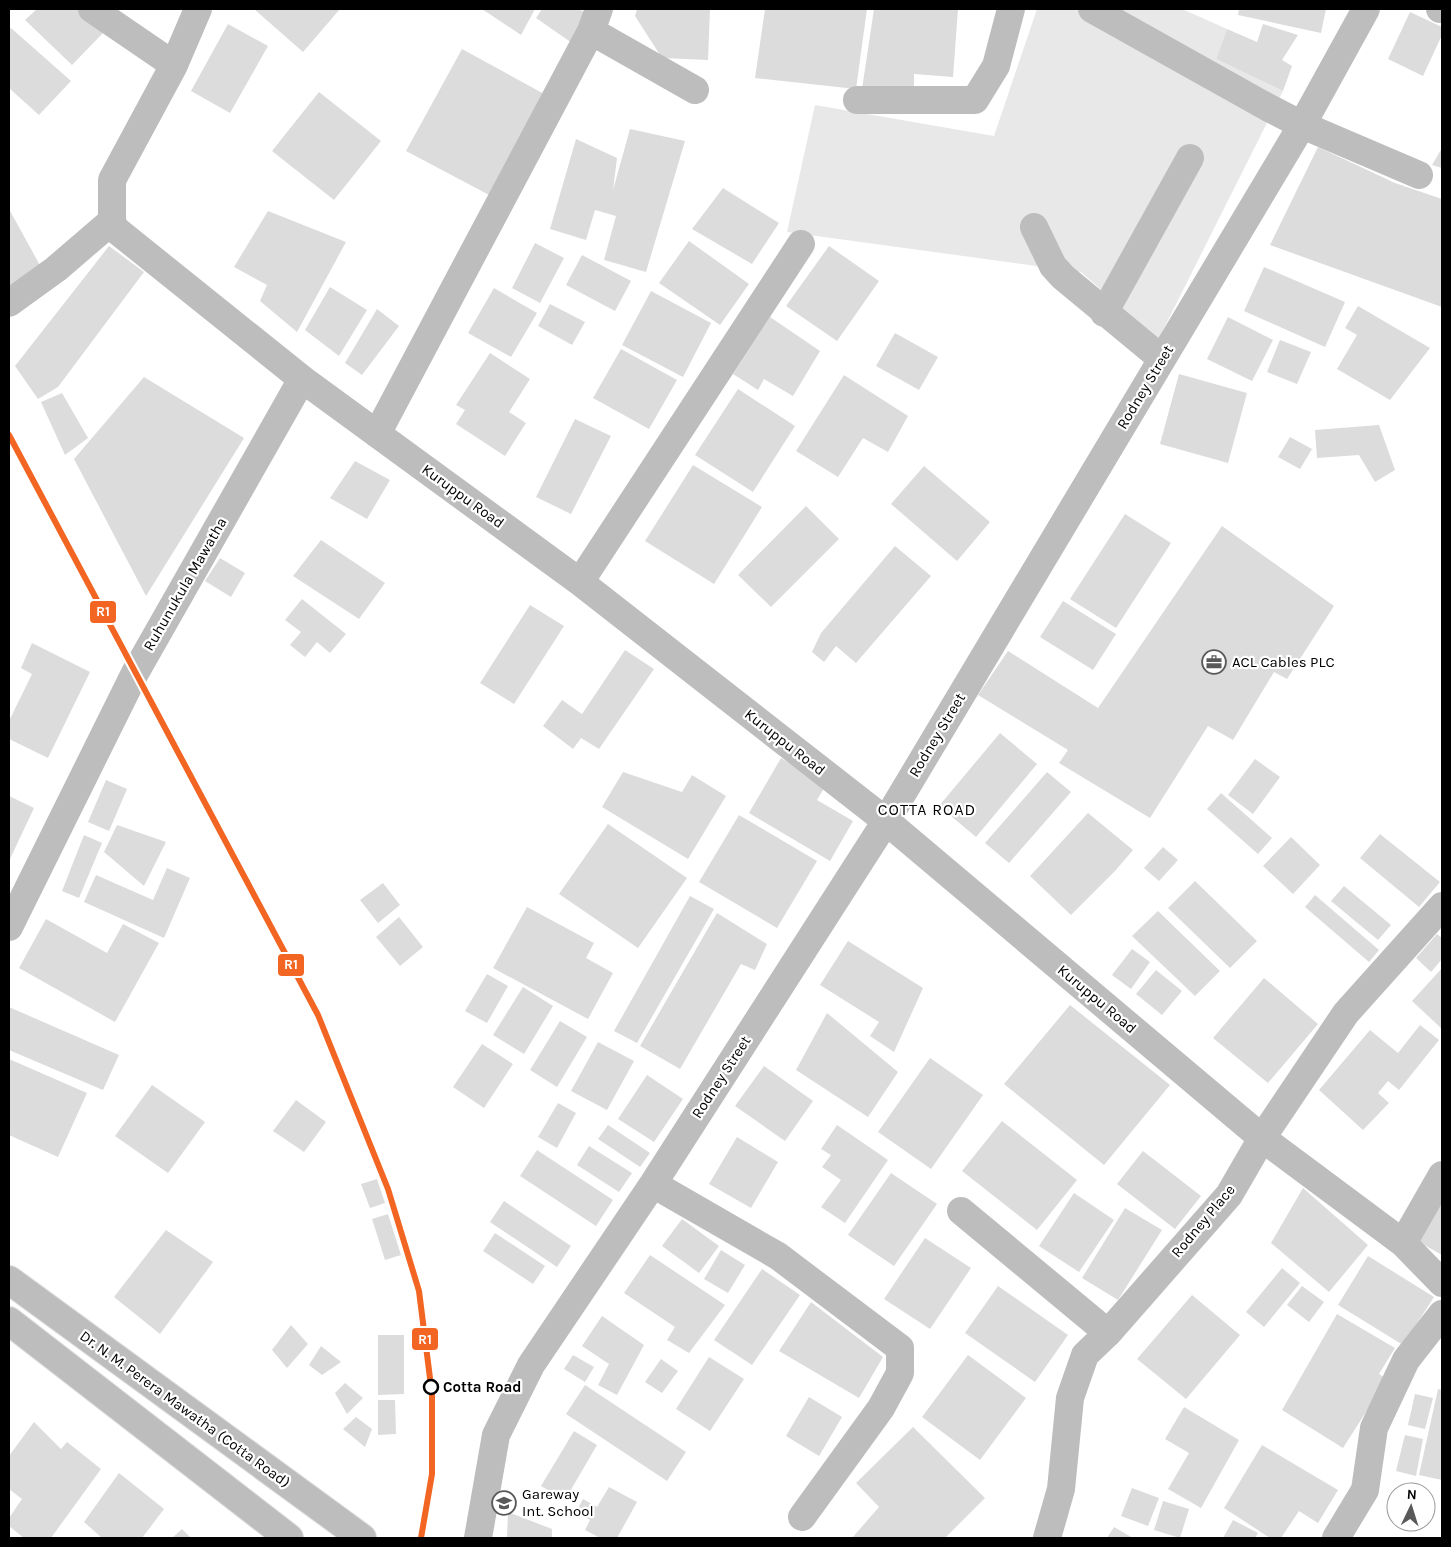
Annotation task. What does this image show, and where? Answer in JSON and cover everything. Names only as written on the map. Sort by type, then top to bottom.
[{"type":"street","points":[[92,9],[174,65]]},
{"type":"street","points":[[9,303],[56,269],[112,221],[112,180],[174,65],[198,9]]},
{"type":"street","points":[[857,100],[975,100],[996,66],[1011,9]]},
{"type":"street","points":[[1092,9],[1302,125],[1419,175]]},
{"type":"street","name":"Rodney Street","points":[[478,1538],[496,1435],[531,1364],[653,1184],[886,821],[1302,125],[1366,9]]},
{"type":"street","points":[[377,434],[595,20],[695,90]]},
{"type":"street","points":[[1104,313],[1190,158]]},
{"type":"street","name":"Kuruppu Road","points":[[112,221],[115,229],[302,379],[580,582],[886,821],[1262,1138],[1403,1243],[1442,1283]]},
{"type":"street","points":[[1034,227],[1053,266],[1063,277],[1162,360]]},
{"type":"street","points":[[580,582],[801,244]]},
{"type":"street","name":"Ruhunukula Mawatha","points":[[12,909],[135,673],[302,379]]},
{"type":"street","name":"Rodney Place","points":[[1047,1538],[1061,1489],[1070,1398],[1085,1356],[1108,1333],[1229,1195],[1262,1138],[1346,1013],[1442,906]]},
{"type":"street","points":[[1403,1243],[1442,1175]]},
{"type":"street","points":[[653,1184],[778,1256],[900,1348],[900,1373],[881,1408],[802,1517]]},
{"type":"street","points":[[960,1211],[1108,1333]]},
{"type":"street","name":"Dr. N. M. Perera Mawatha (Cotta Road)","points":[[9,1280],[362,1538]]},
{"type":"street","points":[[1336,1538],[1365,1490],[1374,1428],[1406,1360],[1442,1314]]},
{"type":"street","points":[[9,1321],[289,1538]]},
{"type":"shaded area","points":[[1037,9],[1182,9],[1227,29],[1216,59],[1283,91],[1158,340],[1081,272],[787,232],[815,105],[994,136]]},
{"type":"building","points":[[37,9],[77,9],[103,33],[72,65],[25,20]]},
{"type":"building","points":[[254,9],[340,9],[303,52]]},
{"type":"building","points":[[482,9],[535,9],[521,35]]},
{"type":"building","points":[[542,9],[578,9],[588,14],[572,43],[536,18]]},
{"type":"building","points":[[637,9],[710,9],[708,60],[662,58],[635,16]]},
{"type":"building","points":[[765,9],[867,9],[856,89],[755,78]]},
{"type":"building","points":[[874,9],[958,9],[953,77],[914,74],[914,95],[862,89]]},
{"type":"building","points":[[1239,9],[1326,9],[1321,33],[1238,15]]},
{"type":"building","points":[[1410,12],[1442,27],[1442,35],[1423,76],[1388,59]]},
{"type":"building","points":[[228,24],[268,46],[230,113],[191,91]]},
{"type":"building","points":[[1263,24],[1298,35],[1282,60],[1292,66],[1283,91],[1216,59],[1227,29],[1257,42]]},
{"type":"building","points":[[11,28],[71,81],[39,115],[9,88],[9,31]]},
{"type":"building","points":[[462,49],[546,95],[491,196],[406,151]]},
{"type":"building","points":[[319,92],[381,141],[334,200],[272,151]]},
{"type":"building","points":[[630,129],[685,141],[646,272],[604,260],[616,216],[595,210],[586,240],[550,229],[576,139],[617,158],[613,190]]},
{"type":"building","points":[[1318,147],[1395,183],[1442,199],[1442,307],[1270,245]]},
{"type":"building","points":[[1442,148],[1442,168],[1432,165]]},
{"type":"building","points":[[723,188],[779,223],[752,264],[692,229]]},
{"type":"building","points":[[9,209],[42,269],[9,287]]},
{"type":"building","points":[[268,211],[346,242],[297,332],[260,301],[267,285],[234,267]]},
{"type":"building","points":[[689,241],[749,284],[720,325],[659,283]]},
{"type":"building","points":[[535,243],[564,258],[540,303],[512,288]]},
{"type":"building","points":[[109,246],[144,272],[58,387],[38,399],[15,366]]},
{"type":"building","points":[[829,246],[879,281],[837,341],[786,306]]},
{"type":"building","points":[[582,255],[631,281],[615,311],[566,285]]},
{"type":"building","points":[[1264,267],[1345,302],[1325,347],[1244,311]]},
{"type":"building","points":[[330,287],[367,310],[339,356],[305,330]]},
{"type":"building","points":[[494,288],[537,313],[511,357],[468,333]]},
{"type":"building","points":[[651,291],[711,323],[683,377],[622,345]]},
{"type":"building","points":[[550,304],[585,322],[572,345],[538,326]]},
{"type":"building","points":[[1358,306],[1430,348],[1390,400],[1337,369],[1357,335],[1345,328]]},
{"type":"building","points":[[377,309],[399,326],[362,375],[345,363]]},
{"type":"building","points":[[770,317],[820,351],[793,396],[764,379],[758,390],[733,374]]},
{"type":"building","points":[[1228,317],[1273,340],[1252,381],[1207,359]]},
{"type":"building","points":[[895,333],[938,357],[919,390],[876,366]]},
{"type":"building","points":[[1280,340],[1311,352],[1297,384],[1267,372]]},
{"type":"building","points":[[621,349],[677,380],[649,429],[593,398]]},
{"type":"building","points":[[490,353],[530,379],[509,412],[526,423],[505,456],[456,424],[465,410],[456,405]]},
{"type":"building","points":[[1179,374],[1247,393],[1228,463],[1160,444]]},
{"type":"building","points":[[844,375],[908,416],[888,452],[863,438],[838,477],[796,451]]},
{"type":"building","points":[[144,377],[244,438],[146,596],[74,459]]},
{"type":"building","points":[[738,389],[795,426],[753,492],[695,455]]},
{"type":"building","points":[[62,393],[88,438],[65,455],[41,402]]},
{"type":"building","points":[[575,419],[611,436],[571,514],[536,497]]},
{"type":"building","points":[[1379,425],[1395,470],[1375,482],[1359,455],[1317,458],[1315,430]]},
{"type":"building","points":[[1290,437],[1312,449],[1300,469],[1278,457]]},
{"type":"building","points":[[355,461],[390,480],[367,519],[330,498]]},
{"type":"building","points":[[693,465],[762,507],[714,584],[645,541]]},
{"type":"building","points":[[924,466],[990,522],[957,561],[891,504]]},
{"type":"building","points":[[806,506],[839,539],[771,607],[738,575]]},
{"type":"building","points":[[1125,514],[1171,543],[1116,628],[1070,599]]},
{"type":"building","name":"ACL Cables PLC","points":[[1222,526],[1334,606],[1287,679],[1274,672],[1233,740],[1208,726],[1150,818],[1059,763],[1068,750],[978,695],[1008,651],[1098,708]]},
{"type":"building","points":[[321,540],[385,583],[359,619],[293,576]]},
{"type":"building","points":[[895,546],[931,576],[856,663],[836,646],[824,662],[812,652],[821,633]]},
{"type":"building","points":[[220,558],[245,573],[231,597],[205,581]]},
{"type":"building","points":[[302,599],[346,634],[330,653],[317,642],[305,657],[290,645],[301,632],[285,620]]},
{"type":"building","points":[[1063,601],[1116,634],[1093,670],[1040,637]]},
{"type":"building","points":[[530,605],[564,626],[514,704],[480,683]]},
{"type":"building","points":[[32,643],[90,672],[48,758],[9,739],[9,721],[32,674],[21,668]]},
{"type":"building","points":[[625,650],[654,669],[599,749],[581,738],[573,749],[543,726],[562,700],[582,714]]},
{"type":"building","points":[[1000,733],[1037,764],[976,837],[939,806]]},
{"type":"building","points":[[781,758],[826,785],[817,800],[853,821],[830,861],[749,813]]},
{"type":"building","points":[[1255,759],[1280,777],[1253,814],[1228,795]]},
{"type":"building","points":[[623,772],[682,792],[692,775],[726,796],[688,859],[602,807]]},
{"type":"building","points":[[1047,772],[1071,792],[1009,863],[985,843]]},
{"type":"building","points":[[106,780],[127,789],[109,831],[88,822]]},
{"type":"building","points":[[1221,793],[1272,838],[1258,854],[1207,809]]},
{"type":"building","points":[[9,796],[34,808],[9,861]]},
{"type":"building","points":[[1088,813],[1133,850],[1071,915],[1030,876]]},
{"type":"building","points":[[739,815],[817,861],[777,928],[699,882]]},
{"type":"building","points":[[608,824],[687,878],[638,948],[559,894]]},
{"type":"building","points":[[117,825],[166,842],[144,886],[104,852]]},
{"type":"building","points":[[1380,834],[1440,882],[1419,907],[1360,858]]},
{"type":"building","points":[[84,835],[102,843],[79,898],[62,891]]},
{"type":"building","points":[[1291,837],[1320,865],[1293,894],[1263,866]]},
{"type":"building","points":[[1163,847],[1178,860],[1159,881],[1144,868]]},
{"type":"building","points":[[167,868],[190,878],[164,938],[84,902],[96,875],[153,900]]},
{"type":"building","points":[[1195,881],[1257,941],[1230,968],[1168,908]]},
{"type":"building","points":[[383,883],[400,905],[378,923],[360,900]]},
{"type":"building","points":[[1344,886],[1391,925],[1378,940],[1331,901]]},
{"type":"building","points":[[1315,895],[1379,950],[1369,962],[1305,907]]},
{"type":"building","points":[[690,896],[714,909],[637,1043],[614,1031]]},
{"type":"building","points":[[527,907],[594,943],[586,958],[613,973],[588,1019],[493,968]]},
{"type":"building","points":[[1158,911],[1220,971],[1195,996],[1132,936]]},
{"type":"building","points":[[717,913],[767,944],[755,970],[741,964],[680,1069],[640,1046]]},
{"type":"building","points":[[399,917],[423,947],[400,966],[376,937]]},
{"type":"building","points":[[46,919],[107,953],[123,924],[159,943],[115,1022],[19,968]]},
{"type":"building","points":[[1437,934],[1442,938],[1442,959],[1431,972],[1416,958]]},
{"type":"building","points":[[848,941],[923,988],[894,1052],[870,1036],[879,1022],[820,985]]},
{"type":"building","points":[[1132,949],[1150,962],[1131,989],[1112,975]]},
{"type":"building","points":[[1442,968],[1442,1029],[1412,1001]]},
{"type":"building","points":[[1156,970],[1182,991],[1162,1015],[1136,994]]},
{"type":"building","points":[[487,974],[508,986],[487,1023],[465,1011]]},
{"type":"building","points":[[1264,978],[1318,1024],[1268,1083],[1213,1038]]},
{"type":"building","points":[[523,987],[553,1006],[524,1054],[493,1035]]},
{"type":"building","points":[[1070,1005],[1170,1085],[1104,1165],[1004,1084]]},
{"type":"building","points":[[9,1007],[119,1055],[103,1090],[9,1050]]},
{"type":"building","points":[[827,1013],[898,1072],[868,1117],[796,1070]]},
{"type":"building","points":[[560,1021],[587,1037],[557,1087],[530,1070]]},
{"type":"building","points":[[1420,1025],[1439,1040],[1399,1090],[1388,1081],[1378,1093],[1389,1103],[1363,1130],[1319,1090],[1370,1030],[1398,1053]]},
{"type":"building","points":[[598,1042],[634,1061],[607,1110],[571,1091]]},
{"type":"building","points":[[482,1044],[513,1064],[484,1108],[453,1087]]},
{"type":"building","points":[[930,1058],[983,1095],[931,1169],[878,1132]]},
{"type":"building","points":[[9,1059],[87,1093],[58,1157],[9,1135]]},
{"type":"building","points":[[764,1066],[813,1101],[785,1141],[735,1106]]},
{"type":"building","points":[[647,1075],[683,1099],[654,1142],[618,1119]]},
{"type":"building","points":[[152,1085],[205,1122],[168,1173],[115,1136]]},
{"type":"building","points":[[296,1100],[326,1122],[304,1152],[273,1131]]},
{"type":"building","points":[[558,1103],[576,1113],[557,1148],[538,1137]]},
{"type":"building","points":[[1002,1121],[1077,1180],[1037,1230],[962,1171]]},
{"type":"building","points":[[608,1125],[650,1153],[640,1167],[598,1139]]},
{"type":"building","points":[[837,1125],[888,1160],[845,1223],[821,1207],[841,1180],[822,1167],[831,1155],[821,1149]]},
{"type":"building","points":[[737,1137],[778,1162],[751,1208],[709,1184]]},
{"type":"building","points":[[589,1146],[632,1173],[619,1192],[577,1165]]},
{"type":"building","points":[[537,1150],[613,1200],[596,1226],[520,1176]]},
{"type":"building","points":[[1143,1151],[1201,1196],[1175,1229],[1117,1184]]},
{"type":"building","points":[[891,1173],[937,1204],[894,1266],[848,1235]]},
{"type":"building","points":[[377,1179],[385,1203],[370,1208],[361,1184]]},
{"type":"building","points":[[1303,1188],[1368,1245],[1329,1292],[1271,1243]]},
{"type":"building","points":[[1074,1193],[1114,1220],[1079,1272],[1039,1246]]},
{"type":"building","points":[[504,1201],[571,1246],[557,1267],[490,1222]]},
{"type":"building","points":[[1442,1201],[1442,1255],[1419,1242]]},
{"type":"building","points":[[1125,1208],[1162,1230],[1118,1300],[1082,1278]]},
{"type":"building","points":[[388,1214],[401,1255],[385,1260],[372,1219]]},
{"type":"building","points":[[682,1219],[719,1246],[699,1273],[662,1246]]},
{"type":"building","points":[[166,1230],[213,1262],[160,1334],[114,1297]]},
{"type":"building","points":[[495,1233],[545,1266],[533,1284],[483,1251]]},
{"type":"building","points":[[925,1238],[971,1268],[930,1329],[884,1299]]},
{"type":"building","points":[[721,1250],[745,1265],[728,1293],[704,1279]]},
{"type":"building","points":[[650,1255],[725,1305],[689,1353],[667,1340],[675,1327],[624,1293]]},
{"type":"building","points":[[1368,1256],[1434,1297],[1403,1345],[1338,1305]]},
{"type":"building","points":[[1282,1268],[1300,1283],[1264,1327],[1246,1312]]},
{"type":"building","points":[[762,1269],[800,1295],[752,1365],[714,1340]]},
{"type":"building","points":[[998,1286],[1068,1335],[1035,1382],[965,1333]]},
{"type":"building","points":[[1302,1286],[1324,1302],[1309,1322],[1287,1305]]},
{"type":"building","points":[[1192,1295],[1240,1335],[1186,1399],[1137,1359]]},
{"type":"building","points":[[811,1302],[883,1357],[859,1398],[779,1351]]},
{"type":"building","points":[[1337,1314],[1395,1348],[1379,1374],[1387,1379],[1343,1448],[1282,1410]]},
{"type":"building","points":[[602,1316],[644,1345],[617,1395],[598,1385],[609,1364],[582,1346]]},
{"type":"building","points":[[291,1325],[308,1344],[287,1368],[272,1350]]},
{"type":"building","points":[[378,1335],[404,1335],[404,1394],[378,1395]]},
{"type":"building","points":[[321,1346],[341,1362],[322,1375],[309,1365]]},
{"type":"building","points":[[573,1355],[594,1367],[585,1382],[564,1369]]},
{"type":"building","points":[[968,1355],[1026,1398],[980,1460],[922,1417]]},
{"type":"building","points":[[709,1357],[744,1379],[710,1431],[676,1409]]},
{"type":"building","points":[[661,1359],[678,1371],[662,1393],[645,1382]]},
{"type":"building","points":[[345,1383],[363,1398],[347,1414],[335,1393]]},
{"type":"building","points":[[585,1385],[686,1452],[667,1481],[566,1414]]},
{"type":"building","points":[[1438,1389],[1442,1390],[1442,1480],[1419,1475]]},
{"type":"building","points":[[1415,1394],[1433,1398],[1425,1429],[1408,1425]]},
{"type":"building","points":[[809,1397],[842,1417],[819,1456],[786,1436]]},
{"type":"building","points":[[378,1400],[395,1400],[396,1434],[378,1435]]},
{"type":"building","points":[[1184,1407],[1239,1440],[1201,1508],[1168,1489],[1189,1453],[1165,1439]]},
{"type":"building","points":[[356,1417],[372,1429],[365,1447],[343,1429]]},
{"type":"building","points":[[34,1422],[61,1449],[67,1442],[101,1469],[51,1538],[24,1538],[9,1526],[9,1518],[22,1499],[9,1489],[9,1456]]},
{"type":"building","points":[[913,1427],[985,1498],[945,1538],[852,1538],[879,1507],[856,1483]]},
{"type":"building","points":[[574,1431],[597,1445],[565,1500],[541,1486]]},
{"type":"building","points":[[1405,1435],[1423,1439],[1416,1476],[1396,1471]]},
{"type":"building","points":[[1262,1445],[1338,1490],[1318,1523],[1299,1511],[1281,1538],[1270,1538],[1224,1508]]},
{"type":"building","points":[[119,1473],[164,1509],[142,1538],[102,1538],[84,1522]]},
{"type":"building","points":[[609,1487],[637,1502],[617,1538],[600,1538],[585,1530],[590,1520],[576,1512],[583,1499],[597,1507]]},
{"type":"building","points":[[1132,1488],[1159,1498],[1148,1526],[1121,1516]]},
{"type":"building","points":[[1163,1501],[1189,1509],[1180,1538],[1154,1530]]},
{"type":"building","points":[[508,1512],[552,1529],[552,1538],[507,1538]]},
{"type":"building","points":[[1233,1520],[1258,1533],[1255,1538],[1223,1538]]},
{"type":"building","points":[[1114,1527],[1133,1538],[1107,1538]]},
{"type":"building","points":[[182,1529],[191,1538],[172,1538]]},
{"type":"transit line","name":"R1","points":[[9,435],[318,1015],[388,1189],[419,1291],[432,1394],[432,1474],[421,1538]]},
{"type":"place","name":"ACL Cables PLC","points":[[1214,662]]},
{"type":"place","name":"Cotta Road","points":[[431,1387]]},
{"type":"place","name":"Gareway Int. School","points":[[504,1503]]},
{"type":"district","name":"COTTA ROAD","points":[[927,809]]}]
